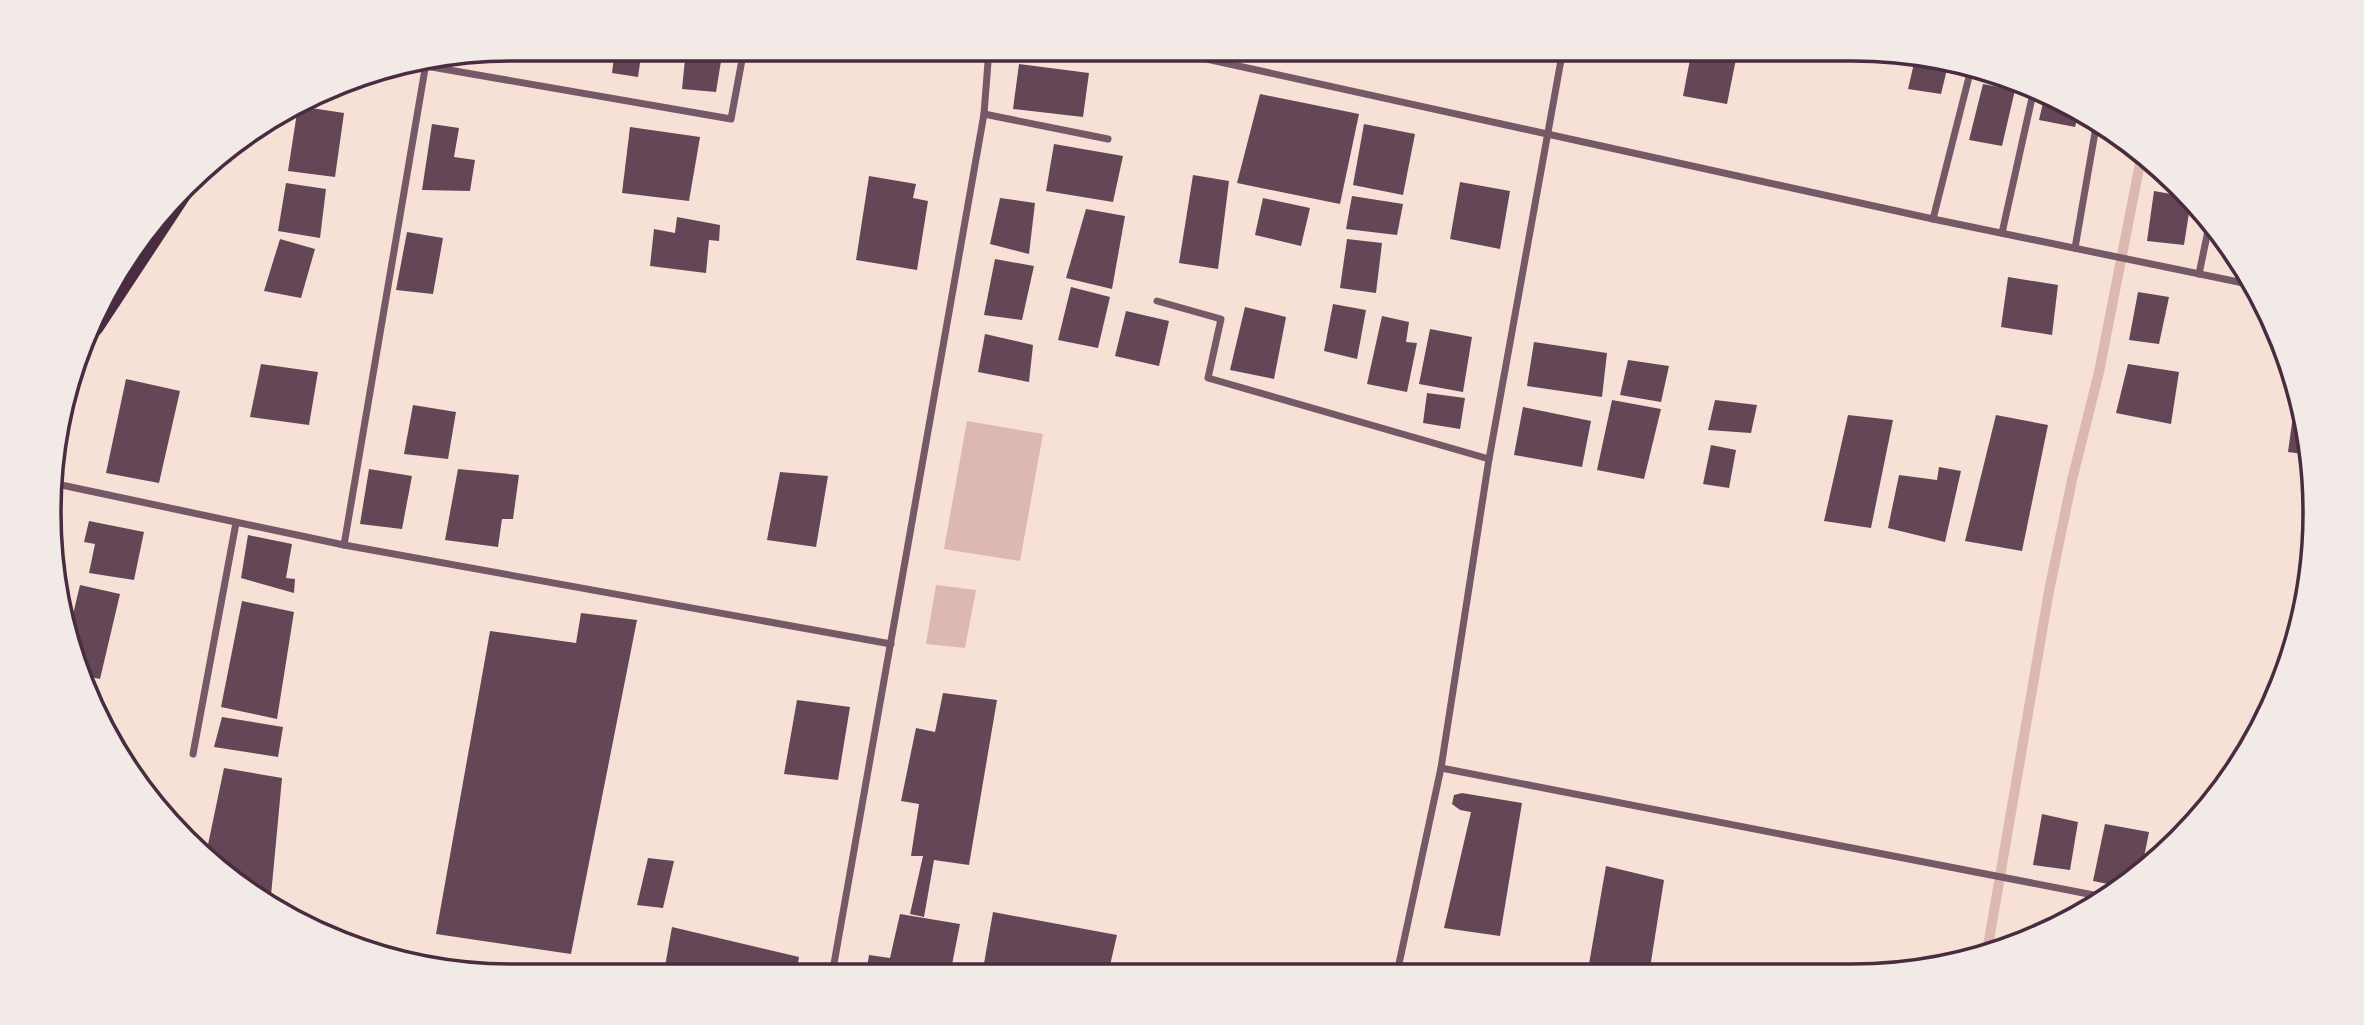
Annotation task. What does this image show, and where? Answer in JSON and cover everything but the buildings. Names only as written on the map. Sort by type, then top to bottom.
[{"type":"street","points":[[440,67],[731,119],[742,61]]},
{"type":"street","points":[[834,964],[984,114],[988,61]]},
{"type":"street","points":[[1215,61],[1933,219],[2239,282]]},
{"type":"street","points":[[1399,964],[1441,768],[1489,459],[1561,61]]},
{"type":"street","points":[[344,545],[425,70]]},
{"type":"street","points":[[1933,219],[1969,77]]},
{"type":"street","points":[[2002,233],[2032,99]]},
{"type":"street","points":[[984,114],[1108,139]]},
{"type":"street","points":[[2075,248],[2094,132]]},
{"type":"street","points":[[2199,274],[2207,235]]},
{"type":"street","points":[[1157,301],[1221,319],[1208,378],[1489,459]]},
{"type":"street","points":[[62,485],[344,545],[891,644]]},
{"type":"street","points":[[193,754],[236,523]]},
{"type":"street","points":[[1441,768],[2091,894]]},
{"type":"shaded area","points":[[967,421],[1043,434],[1020,561],[944,549]]},
{"type":"shaded area","points":[[936,585],[976,590],[965,648],[926,644]]},
{"type":"waterway","points":[[1989,942],[2049,591],[2072,480],[2099,372],[2140,165]]}]
